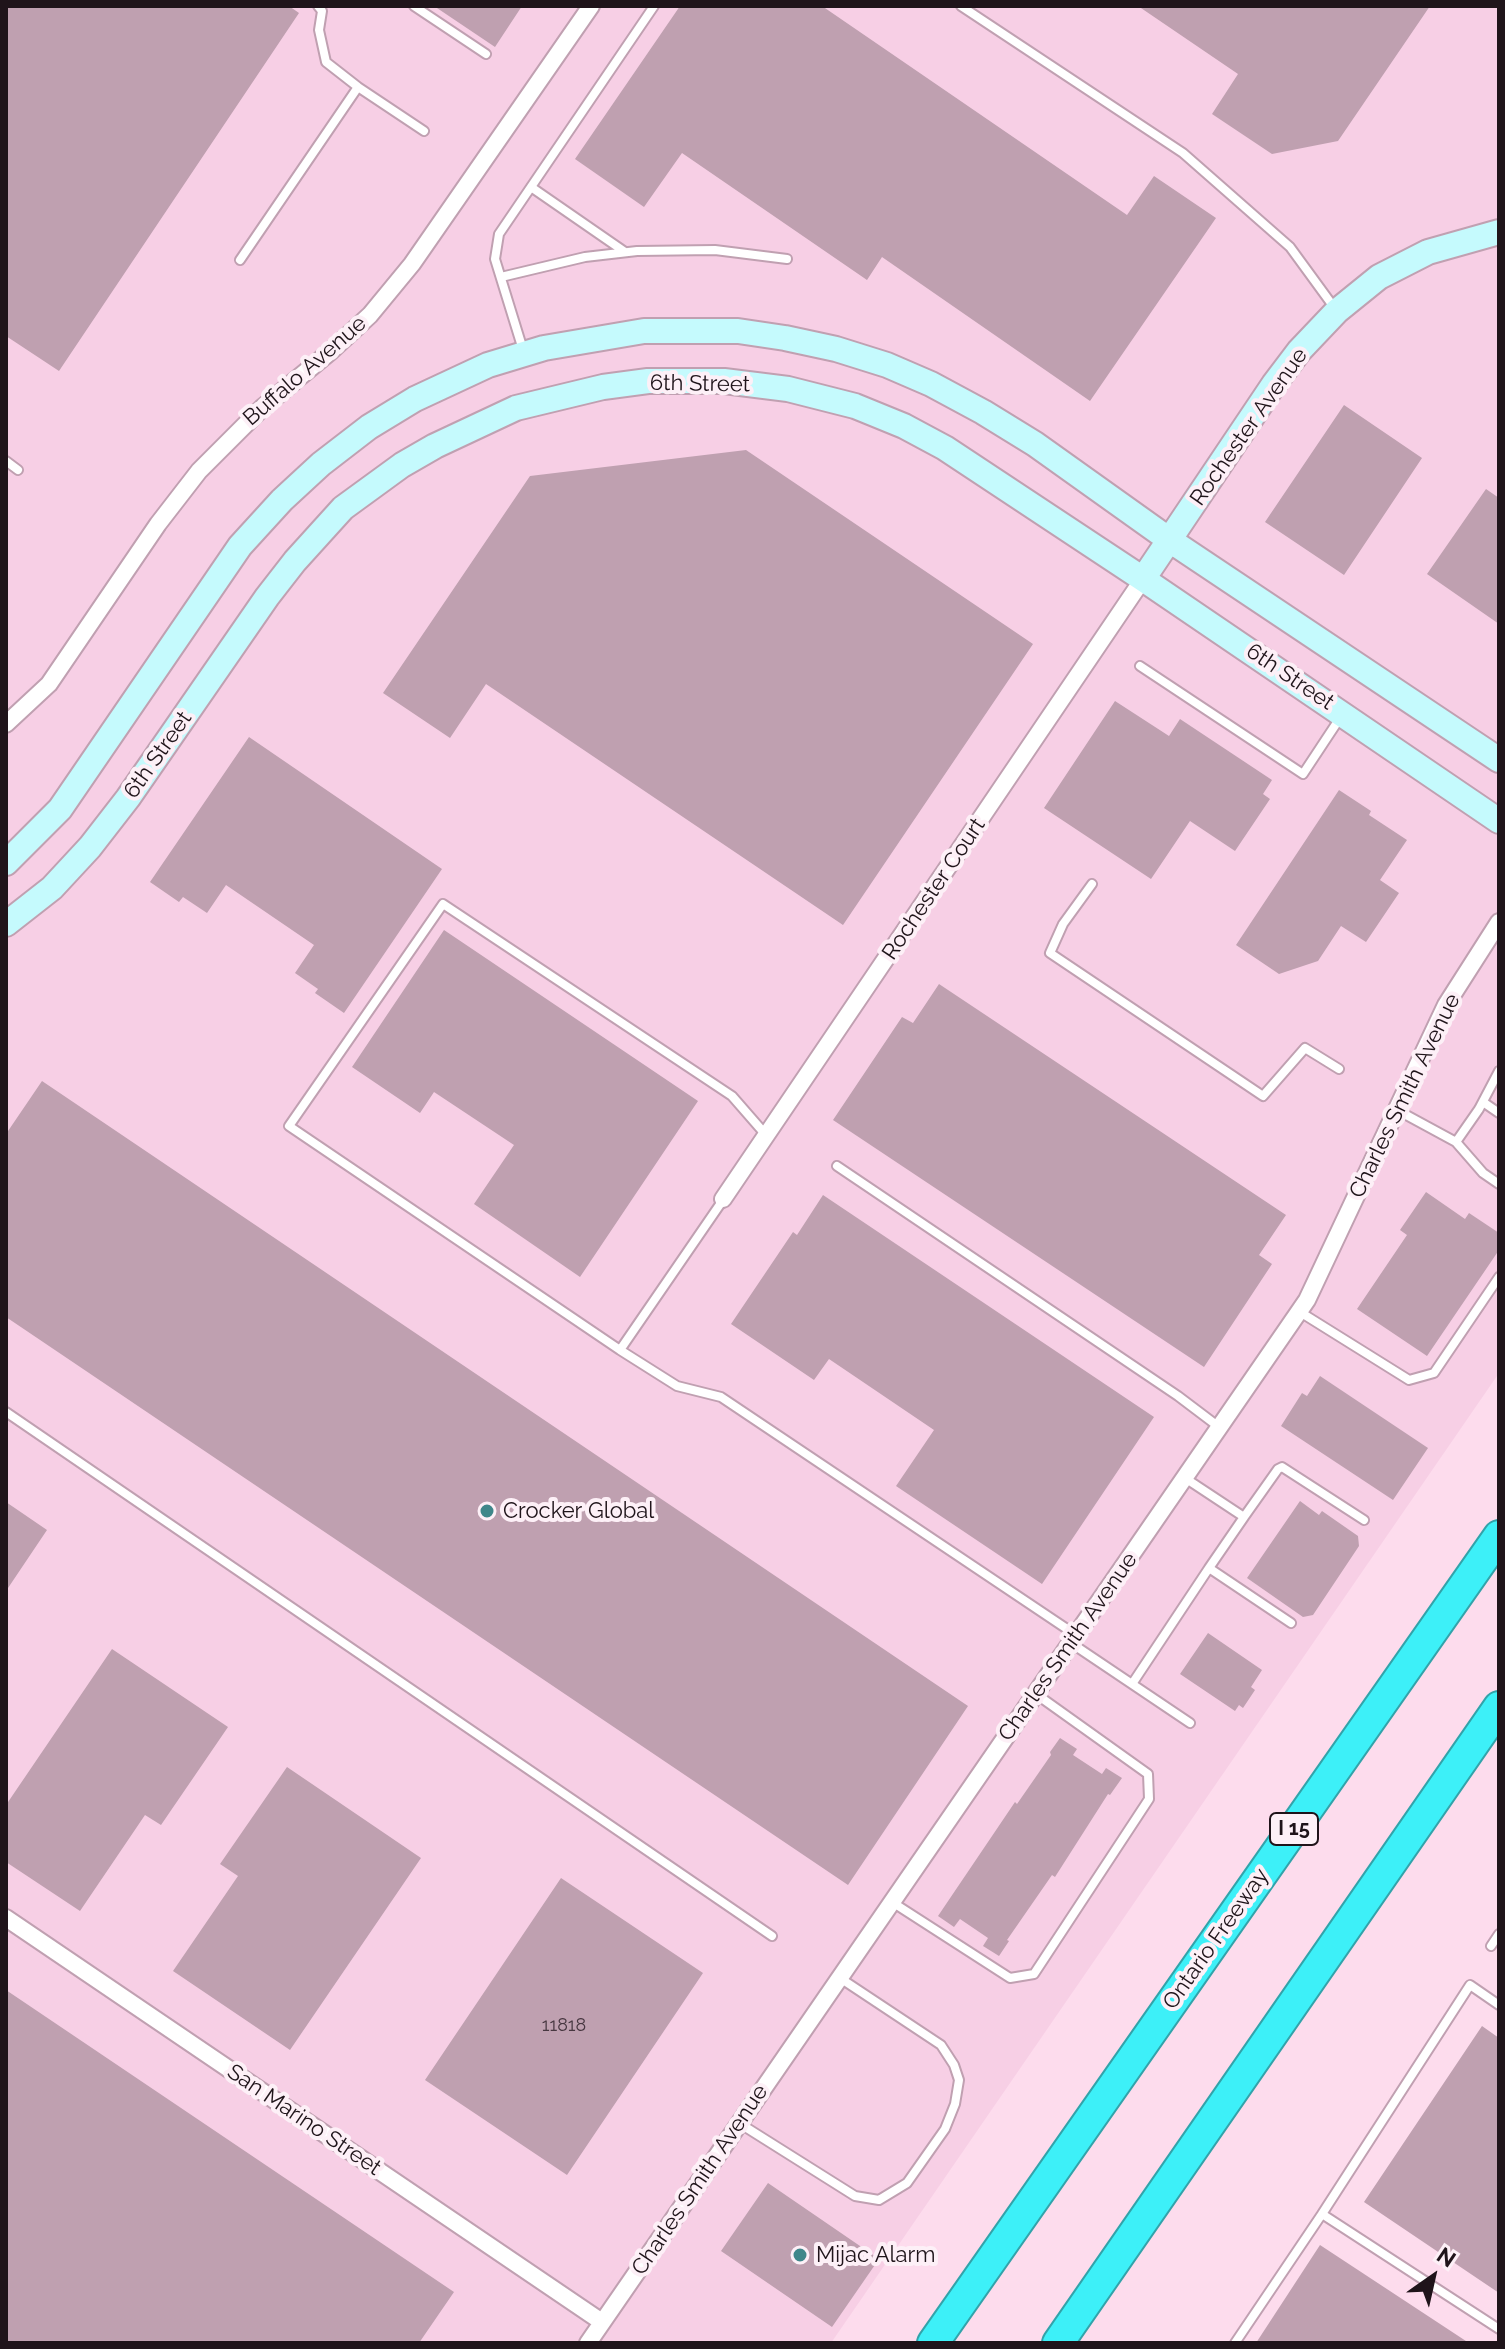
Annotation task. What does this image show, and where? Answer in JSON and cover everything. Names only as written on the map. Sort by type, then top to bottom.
[{"type":"highway","name":"Ontario Freeway","points":[[933,2343],[1499,1536]]},
{"type":"highway","points":[[1058,2343],[1499,1707]]},
{"type":"main road","name":"Rochester Avenue","points":[[1143,579],[1274,384],[1299,351],[1337,311],[1379,277],[1428,252],[1499,232]]},
{"type":"main road","points":[[6,863],[60,809],[240,546],[282,500],[321,464],[369,427],[454,380],[524,353],[613,334],[675,330],[738,331],[785,338],[836,349],[887,365],[931,384],[1035,444],[1171,541],[1499,760]]},
{"type":"main road","name":"6th Street","points":[[6,924],[52,888],[90,847],[128,798],[267,597],[343,508],[402,465],[516,408],[603,387],[648,381],[724,381],[823,396],[878,414],[945,448],[1343,713],[1499,821]]},
{"type":"street","name":"Buffalo Avenue","points":[[6,724],[49,684],[158,524],[199,471],[262,408],[370,315],[412,264],[591,6]]},
{"type":"street","name":"Rochester Court","points":[[723,1199],[1143,579]]},
{"type":"street","name":"Charles Smith Avenue","points":[[588,2343],[1307,1300],[1446,1005],[1499,922]]},
{"type":"street","name":"San Marino Street","points":[[6,1918],[602,2322]]},
{"type":"lane","points":[[318,6],[322,11],[319,30],[326,62],[424,131]]},
{"type":"lane","points":[[414,6],[486,54]]},
{"type":"lane","points":[[524,353],[495,259],[499,234],[654,6]]},
{"type":"lane","points":[[961,6],[1183,153],[1290,247],[1337,311]]},
{"type":"lane","points":[[240,260],[358,87]]},
{"type":"lane","points":[[531,187],[625,252]]},
{"type":"lane","points":[[501,277],[585,257],[625,252],[715,250],[787,259]]},
{"type":"lane","points":[[6,461],[18,470]]},
{"type":"lane","points":[[1140,666],[1303,774],[1343,713]]},
{"type":"lane","points":[[1092,884],[1063,924],[1050,953],[1263,1096],[1305,1048],[1339,1069]]},
{"type":"lane","points":[[767,1136],[732,1096],[443,904],[289,1126],[677,1386],[721,1397],[1190,1723]]},
{"type":"lane","points":[[1456,1142],[1499,1071]]},
{"type":"lane","points":[[1483,1102],[1499,1113]]},
{"type":"lane","points":[[1397,1110],[1456,1142],[1483,1173],[1499,1184]]},
{"type":"lane","points":[[837,1166],[1178,1396],[1219,1427]]},
{"type":"lane","points":[[620,1350],[723,1199]]},
{"type":"lane","points":[[1299,1311],[1409,1380],[1434,1373],[1499,1277]]},
{"type":"lane","points":[[6,1412],[772,1936]]},
{"type":"lane","points":[[1132,1684],[1278,1469],[1282,1467],[1364,1520]]},
{"type":"lane","points":[[1184,1478],[1244,1517]]},
{"type":"lane","points":[[1209,1568],[1291,1623]]},
{"type":"lane","points":[[892,1902],[1010,1978],[1034,1974],[1149,1799],[1148,1774],[1035,1694]]},
{"type":"lane","points":[[1491,1946],[1499,1934]]},
{"type":"lane","points":[[739,2123],[855,2196],[879,2200],[907,2183],[945,2129],[955,2104],[959,2080],[954,2065],[941,2045],[840,1978]]},
{"type":"lane","points":[[1235,2343],[1470,1985],[1499,2005]]},
{"type":"lane","points":[[1322,2214],[1499,2329]]},
{"type":"shaded area","points":[[6,6],[1499,6],[1499,1373],[831,2343],[6,2343]]},
{"type":"building","points":[[6,6],[289,6],[299,13],[59,371],[6,336]]},
{"type":"building","points":[[434,6],[522,6],[495,47]]},
{"type":"building","points":[[680,6],[822,6],[1127,215],[1154,176],[1216,218],[1090,401],[882,257],[867,280],[682,153],[644,207],[575,159]]},
{"type":"building","points":[[1138,6],[1430,6],[1338,141],[1272,154],[1212,114],[1238,74]]},
{"type":"building","points":[[1344,405],[1422,458],[1344,575],[1265,522]]},
{"type":"building","points":[[746,450],[1033,644],[843,925],[486,684],[450,738],[383,693],[530,476]]},
{"type":"building","points":[[1486,489],[1499,498],[1499,624],[1427,574]]},
{"type":"building","points":[[1115,701],[1169,736],[1180,719],[1272,780],[1263,794],[1270,799],[1235,851],[1190,821],[1151,879],[1044,808]]},
{"type":"building","points":[[249,737],[442,869],[344,1013],[315,993],[318,989],[295,973],[314,945],[226,885],[207,913],[183,897],[179,902],[150,882]]},
{"type":"building","points":[[1339,790],[1407,840],[1380,880],[1399,893],[1366,942],[1341,926],[1318,961],[1279,974],[1236,945]]},
{"type":"building","points":[[444,930],[698,1101],[580,1277],[474,1204],[514,1145],[434,1092],[420,1113],[352,1067]]},
{"type":"building","points":[[939,984],[1286,1215],[1259,1255],[1272,1264],[1204,1367],[833,1120],[902,1017],[913,1023]]},
{"type":"building","name":"Crocker Global","points":[[42,1081],[968,1706],[848,1885],[6,1317],[6,1134]]},
{"type":"building","points":[[1426,1192],[1465,1219],[1469,1213],[1499,1233],[1499,1250],[1427,1356],[1357,1309],[1407,1235],[1400,1230]]},
{"type":"building","points":[[823,1195],[1154,1417],[1042,1584],[896,1486],[934,1430],[829,1359],[814,1380],[731,1324],[793,1232],[797,1235]]},
{"type":"building","points":[[1320,1376],[1428,1448],[1393,1500],[1281,1426],[1302,1393],[1307,1396]]},
{"type":"building","points":[[1300,1501],[1319,1515],[1322,1511],[1358,1536],[1359,1546],[1313,1615],[1303,1617],[1247,1578]]},
{"type":"building","points":[[6,1502],[47,1530],[6,1591]]},
{"type":"building","points":[[1208,1633],[1262,1670],[1251,1687],[1255,1690],[1243,1708],[1239,1705],[1235,1711],[1180,1674]]},
{"type":"building","points":[[112,1649],[228,1727],[161,1825],[145,1815],[80,1911],[6,1862],[6,1805]]},
{"type":"building","points":[[1060,1738],[1077,1749],[1073,1755],[1102,1774],[1106,1768],[1122,1778],[1108,1794],[1055,1877],[1052,1875],[1007,1940],[999,1956],[983,1946],[988,1938],[960,1919],[954,1927],[938,1916]]},
{"type":"building","points":[[287,1767],[421,1858],[290,2050],[173,1971],[238,1876],[220,1864]]},
{"type":"building","points":[[561,1878],[703,1973],[567,2175],[425,2080]]},
{"type":"building","points":[[6,1990],[454,2292],[419,2343],[6,2343]]},
{"type":"building","points":[[1482,2026],[1499,2038],[1499,2293],[1364,2202]]},
{"type":"building","name":"Mijac Alarm","points":[[768,2183],[879,2259],[832,2327],[721,2251]]},
{"type":"building","points":[[1320,2245],[1469,2343],[1256,2343]]},
{"type":"place","name":"Crocker Global","points":[[487,1511]]},
{"type":"place","name":"Mijac Alarm","points":[[800,2255]]}]
